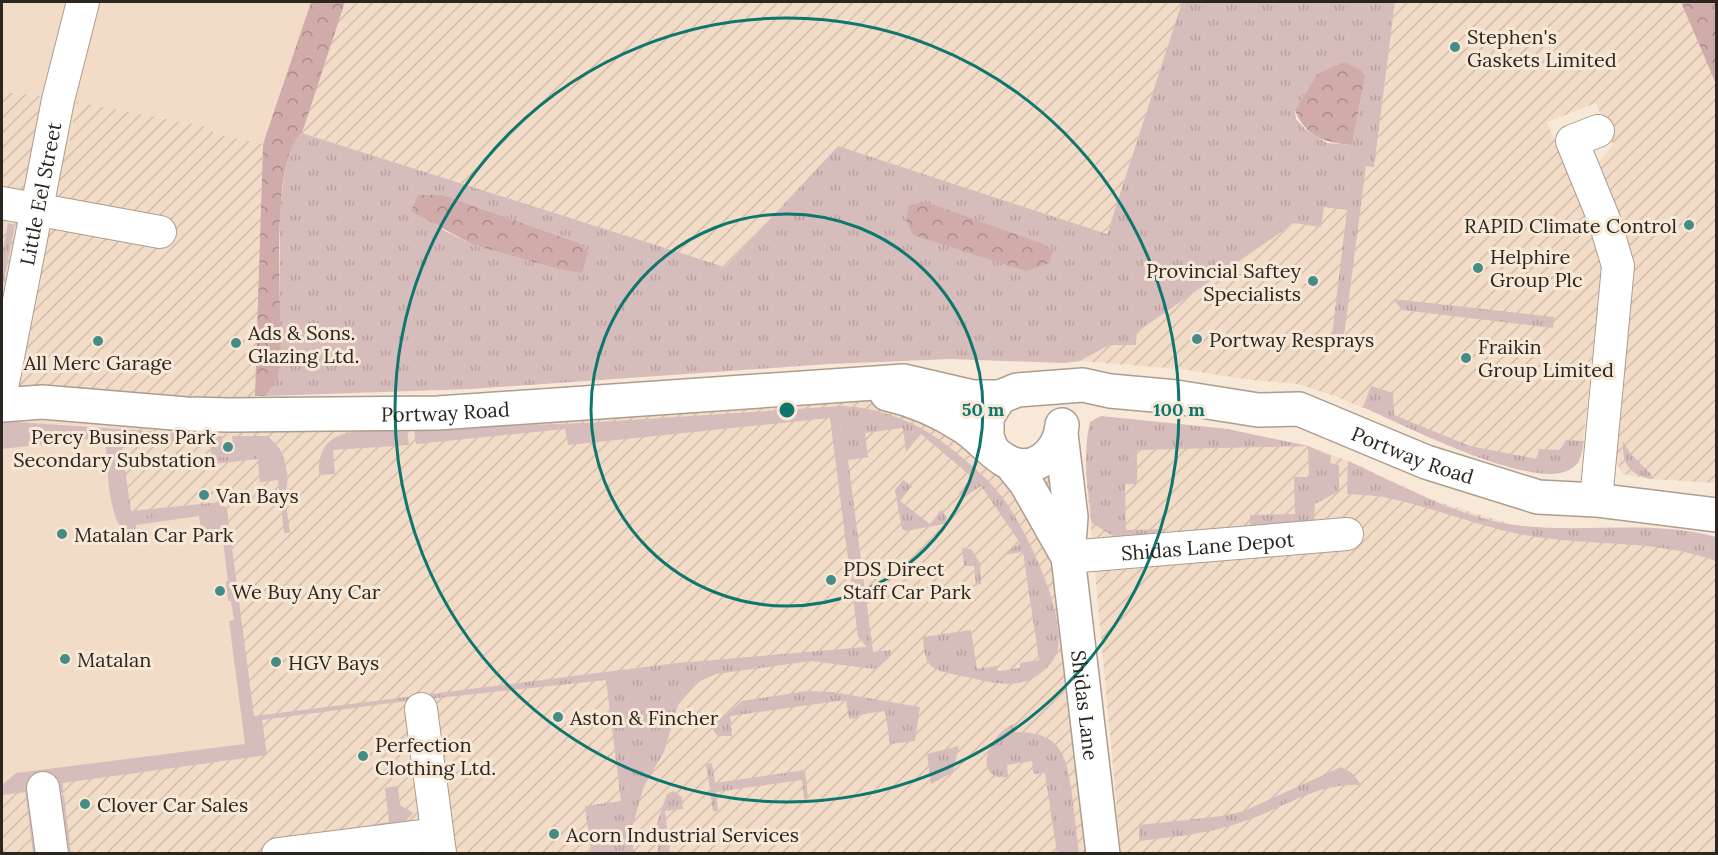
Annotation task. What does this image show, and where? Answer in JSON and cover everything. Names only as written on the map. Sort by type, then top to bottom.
[{"type":"street","name":"Little Eel Street","points":[[2,389],[58,100],[83,2]]},
{"type":"street","points":[[1596,500],[1618,266],[1605,222],[1572,141],[1598,131]]},
{"type":"street","points":[[2,203],[160,232]]},
{"type":"street","name":"Portway Road","points":[[2,405],[42,402],[186,414],[438,413],[904,381],[974,397],[1016,394],[1072,385],[1258,410],[1299,409],[1426,462],[1538,497],[1596,500],[1716,515]]},
{"type":"street","name":"Portway Road","points":[[848,386],[901,397],[928,408],[963,426],[1000,455]]},
{"type":"street","name":"Portway Road","points":[[2,389],[42,402]]},
{"type":"street","points":[[1061,429],[1056,407],[1048,398],[1016,394],[987,417],[987,436],[1000,455],[1022,465],[1044,460],[1052,453],[1061,429],[1074,411],[1110,391]]},
{"type":"street","name":"Shidas Lane","points":[[1061,429],[1071,517],[1068,557],[1102,854]]},
{"type":"street","name":"Shidas Lane","points":[[1000,455],[1026,483],[1068,557]]},
{"type":"street","name":"Shidas Lane Depot","points":[[1068,557],[1347,534]]},
{"type":"street","points":[[278,854],[439,844],[421,709]]},
{"type":"street","points":[[43,788],[51,854]]},
{"type":"shaded area","points":[[2,2],[311,2],[263,144],[212,134],[213,128],[77,102],[67,154],[32,149],[42,96],[2,92]]},
{"type":"shaded area","points":[[345,2],[1182,2],[1107,234],[838,146],[725,267],[302,133]]},
{"type":"shaded area","points":[[1395,2],[1715,2],[1716,483],[1651,479],[1623,474],[1615,461],[1632,262],[1627,241],[1600,174],[1599,162],[1613,144],[1596,103],[1547,122],[1592,225],[1602,265],[1582,454],[1578,463],[1567,471],[1539,472],[1488,461],[1335,396],[1298,384],[1251,380],[1181,369],[1080,361],[1109,345],[1136,345],[1137,332],[1294,223],[1324,207],[1366,166],[1374,166]]},
{"type":"shaded area","points":[[2,92],[42,96],[33,149],[67,154],[77,102],[213,128],[213,134],[263,144],[255,414],[831,385],[987,437],[1044,460],[1052,479],[1103,853],[2,853],[2,785],[257,750],[227,509],[128,521],[115,429],[120,408],[2,398]]},
{"type":"shaded area","points":[[2,398],[120,408],[227,509],[257,751],[2,785]]},
{"type":"shaded area","points":[[1101,416],[1227,429],[1308,446],[1348,461],[1438,502],[1514,525],[1716,547],[1716,853],[1121,853],[1085,465],[1090,422]]},
{"type":"green space","points":[[311,2],[345,2],[302,133],[291,149],[284,174],[279,243],[280,368],[278,378],[266,396],[255,396],[263,144]]},
{"type":"green space","points":[[1182,2],[1395,2],[1374,167],[1366,166],[1344,336],[1332,335],[1347,210],[1324,207],[1321,227],[1294,223],[1137,332],[1136,345],[1109,345],[1080,361],[1064,363],[950,359],[829,364],[471,389],[266,396],[278,378],[280,368],[280,211],[286,161],[293,140],[302,133],[725,267],[838,146],[1107,234]],"holes":[[[1317,74],[1365,77],[1352,145],[1327,143],[1306,130],[1296,119],[1295,110]],[[418,195],[443,195],[579,243],[588,252],[554,268],[473,245],[430,221]]]},
{"type":"green space","points":[[1681,2],[1715,2],[1716,84]]},
{"type":"green space","points":[[1344,62],[1361,70],[1365,77],[1352,145],[1318,137],[1304,127],[1295,110],[1317,74]]},
{"type":"green space","points":[[418,195],[443,195],[579,243],[588,252],[582,273],[554,268],[473,245],[411,211]]},
{"type":"green space","points":[[926,202],[1043,244],[1053,252],[1049,263],[1026,271],[913,235],[906,220],[909,205]]},
{"type":"green space","points":[[8,223],[15,225],[2,291],[2,255]]},
{"type":"green space","points":[[1393,299],[1554,317],[1553,328],[1402,310]]},
{"type":"green space","points":[[1371,386],[1393,393],[1394,415],[1470,446],[1537,459],[1539,449],[1560,450],[1566,440],[1584,441],[1581,455],[1571,469],[1548,474],[1524,471],[1495,463],[1435,440],[1363,407]]},
{"type":"green space","points":[[843,406],[883,413],[921,428],[951,449],[998,492],[1031,546],[1050,593],[1056,615],[1059,636],[1057,652],[1050,665],[1038,675],[1020,683],[993,682],[940,671],[930,665],[927,660],[923,637],[971,630],[977,669],[997,666],[998,671],[1020,668],[1020,663],[1039,660],[1023,552],[1003,555],[1020,543],[981,486],[963,498],[959,493],[972,477],[921,434],[906,452],[903,428],[865,433],[868,457],[848,460],[873,652],[891,650],[888,659],[874,669],[811,661],[716,674],[698,682],[678,705],[664,752],[644,786],[631,832],[634,853],[591,853],[585,806],[621,801],[606,680],[391,703],[391,699],[677,663],[866,647],[840,432]]},
{"type":"green space","points":[[843,406],[840,432],[867,647],[858,637],[830,418],[568,445],[565,429],[416,444],[414,429],[584,423]]},
{"type":"green space","points":[[1101,416],[1227,429],[1308,446],[1137,450],[1137,484],[1125,484],[1126,530],[1167,529],[1124,543],[1092,523],[1086,473],[1086,447],[1090,422]]},
{"type":"green space","points":[[2,421],[221,436],[223,453],[234,452],[232,436],[268,436],[280,449],[284,458],[288,478],[285,496],[290,533],[284,533],[278,480],[260,482],[257,454],[211,458],[210,439],[118,448],[128,520],[227,509],[254,716],[391,699],[391,703],[262,720],[267,755],[63,783],[63,792],[53,793],[51,778],[25,782],[26,792],[2,795],[2,785],[16,773],[245,744],[229,621],[234,620],[231,601],[228,601],[222,533],[202,535],[199,516],[136,525],[138,544],[134,544],[125,534],[113,509],[105,437],[2,449]]},
{"type":"green space","points":[[407,430],[409,445],[333,450],[335,474],[319,475],[320,458],[326,445],[335,438],[361,431]]},
{"type":"green space","points":[[1623,441],[1630,453],[1652,475],[1651,479],[1637,474],[1628,467],[1624,456]]},
{"type":"green space","points":[[1308,446],[1331,456],[1330,463],[1339,465],[1339,491],[1315,504],[1314,523],[1250,527],[1250,515],[1295,514],[1294,477],[1309,477]]},
{"type":"green space","points":[[118,448],[122,448],[131,511],[221,502],[227,509],[128,521]]},
{"type":"green space","points":[[257,454],[258,459],[213,464],[211,458]]},
{"type":"green space","points":[[1348,461],[1450,508],[1493,521],[1540,527],[1666,529],[1716,537],[1716,561],[1694,554],[1651,547],[1524,535],[1388,498],[1347,494]]},
{"type":"green space","points":[[903,480],[912,486],[900,501],[930,524],[941,510],[947,517],[945,524],[906,531],[902,529],[895,490]]},
{"type":"green space","points":[[962,548],[971,549],[980,563],[981,584],[976,585],[974,566],[964,566]]},
{"type":"green space","points":[[807,691],[833,692],[920,707],[915,741],[890,744],[885,711],[858,715],[857,718],[849,719],[846,700],[730,716],[732,736],[718,736],[713,730],[714,725],[742,701]]},
{"type":"green space","points":[[1014,724],[1015,732],[1030,733],[1052,741],[1063,757],[1070,780],[1079,853],[1057,853],[1045,773],[1034,774],[1032,761],[1007,765],[1008,777],[997,777],[990,772],[987,756],[991,746],[1005,729]]},
{"type":"green space","points":[[959,746],[953,772],[931,784],[927,754]]},
{"type":"green space","points":[[712,763],[715,783],[805,770],[808,798],[804,798],[802,780],[716,792],[718,811],[713,811],[706,764]]},
{"type":"green space","points":[[1341,767],[1352,773],[1361,785],[1345,785],[1314,792],[1227,827],[1189,835],[1139,841],[1139,825],[1222,816],[1244,811]]},
{"type":"green space","points":[[32,781],[41,853],[33,853],[24,782]]},
{"type":"green space","points":[[398,786],[400,805],[413,813],[405,822],[371,831],[370,825],[389,822],[385,788]]},
{"type":"green space","points":[[673,791],[682,797],[683,809],[665,811],[670,853],[658,853],[657,823],[667,794]]},
{"type":"green space","points":[[64,795],[71,853],[61,853],[53,797]]},
{"type":"place","name":"Stephen's Gaskets Limited","points":[[1455,47]]},
{"type":"place","name":"RAPID Climate Control","points":[[1689,225]]},
{"type":"place","name":"Helphire Group Plc","points":[[1478,268]]},
{"type":"place","name":"Provincial Saftey Specialists","points":[[1313,281]]},
{"type":"place","name":"Portway Resprays","points":[[1197,339]]},
{"type":"place","name":"All Merc Garage","points":[[98,341]]},
{"type":"place","name":"Ads & Sons. Glazing Ltd.","points":[[236,343]]},
{"type":"place","name":"Fraikin Group Limited","points":[[1466,358]]},
{"type":"place","name":"Percy Business Park Secondary Substation","points":[[228,447]]},
{"type":"place","name":"Van Bays","points":[[204,495]]},
{"type":"place","name":"Matalan Car Park","points":[[62,534]]},
{"type":"place","name":"PDS Direct Staff Car Park","points":[[831,580]]},
{"type":"place","name":"We Buy Any Car","points":[[220,591]]},
{"type":"place","name":"Matalan","points":[[65,659]]},
{"type":"place","name":"HGV Bays","points":[[276,662]]},
{"type":"place","name":"Aston & Fincher","points":[[558,717]]},
{"type":"place","name":"Perfection Clothing Ltd.","points":[[363,756]]},
{"type":"place","name":"Clover Car Sales","points":[[85,804]]},
{"type":"place","name":"Acorn Industrial Services","points":[[554,834]]}]
